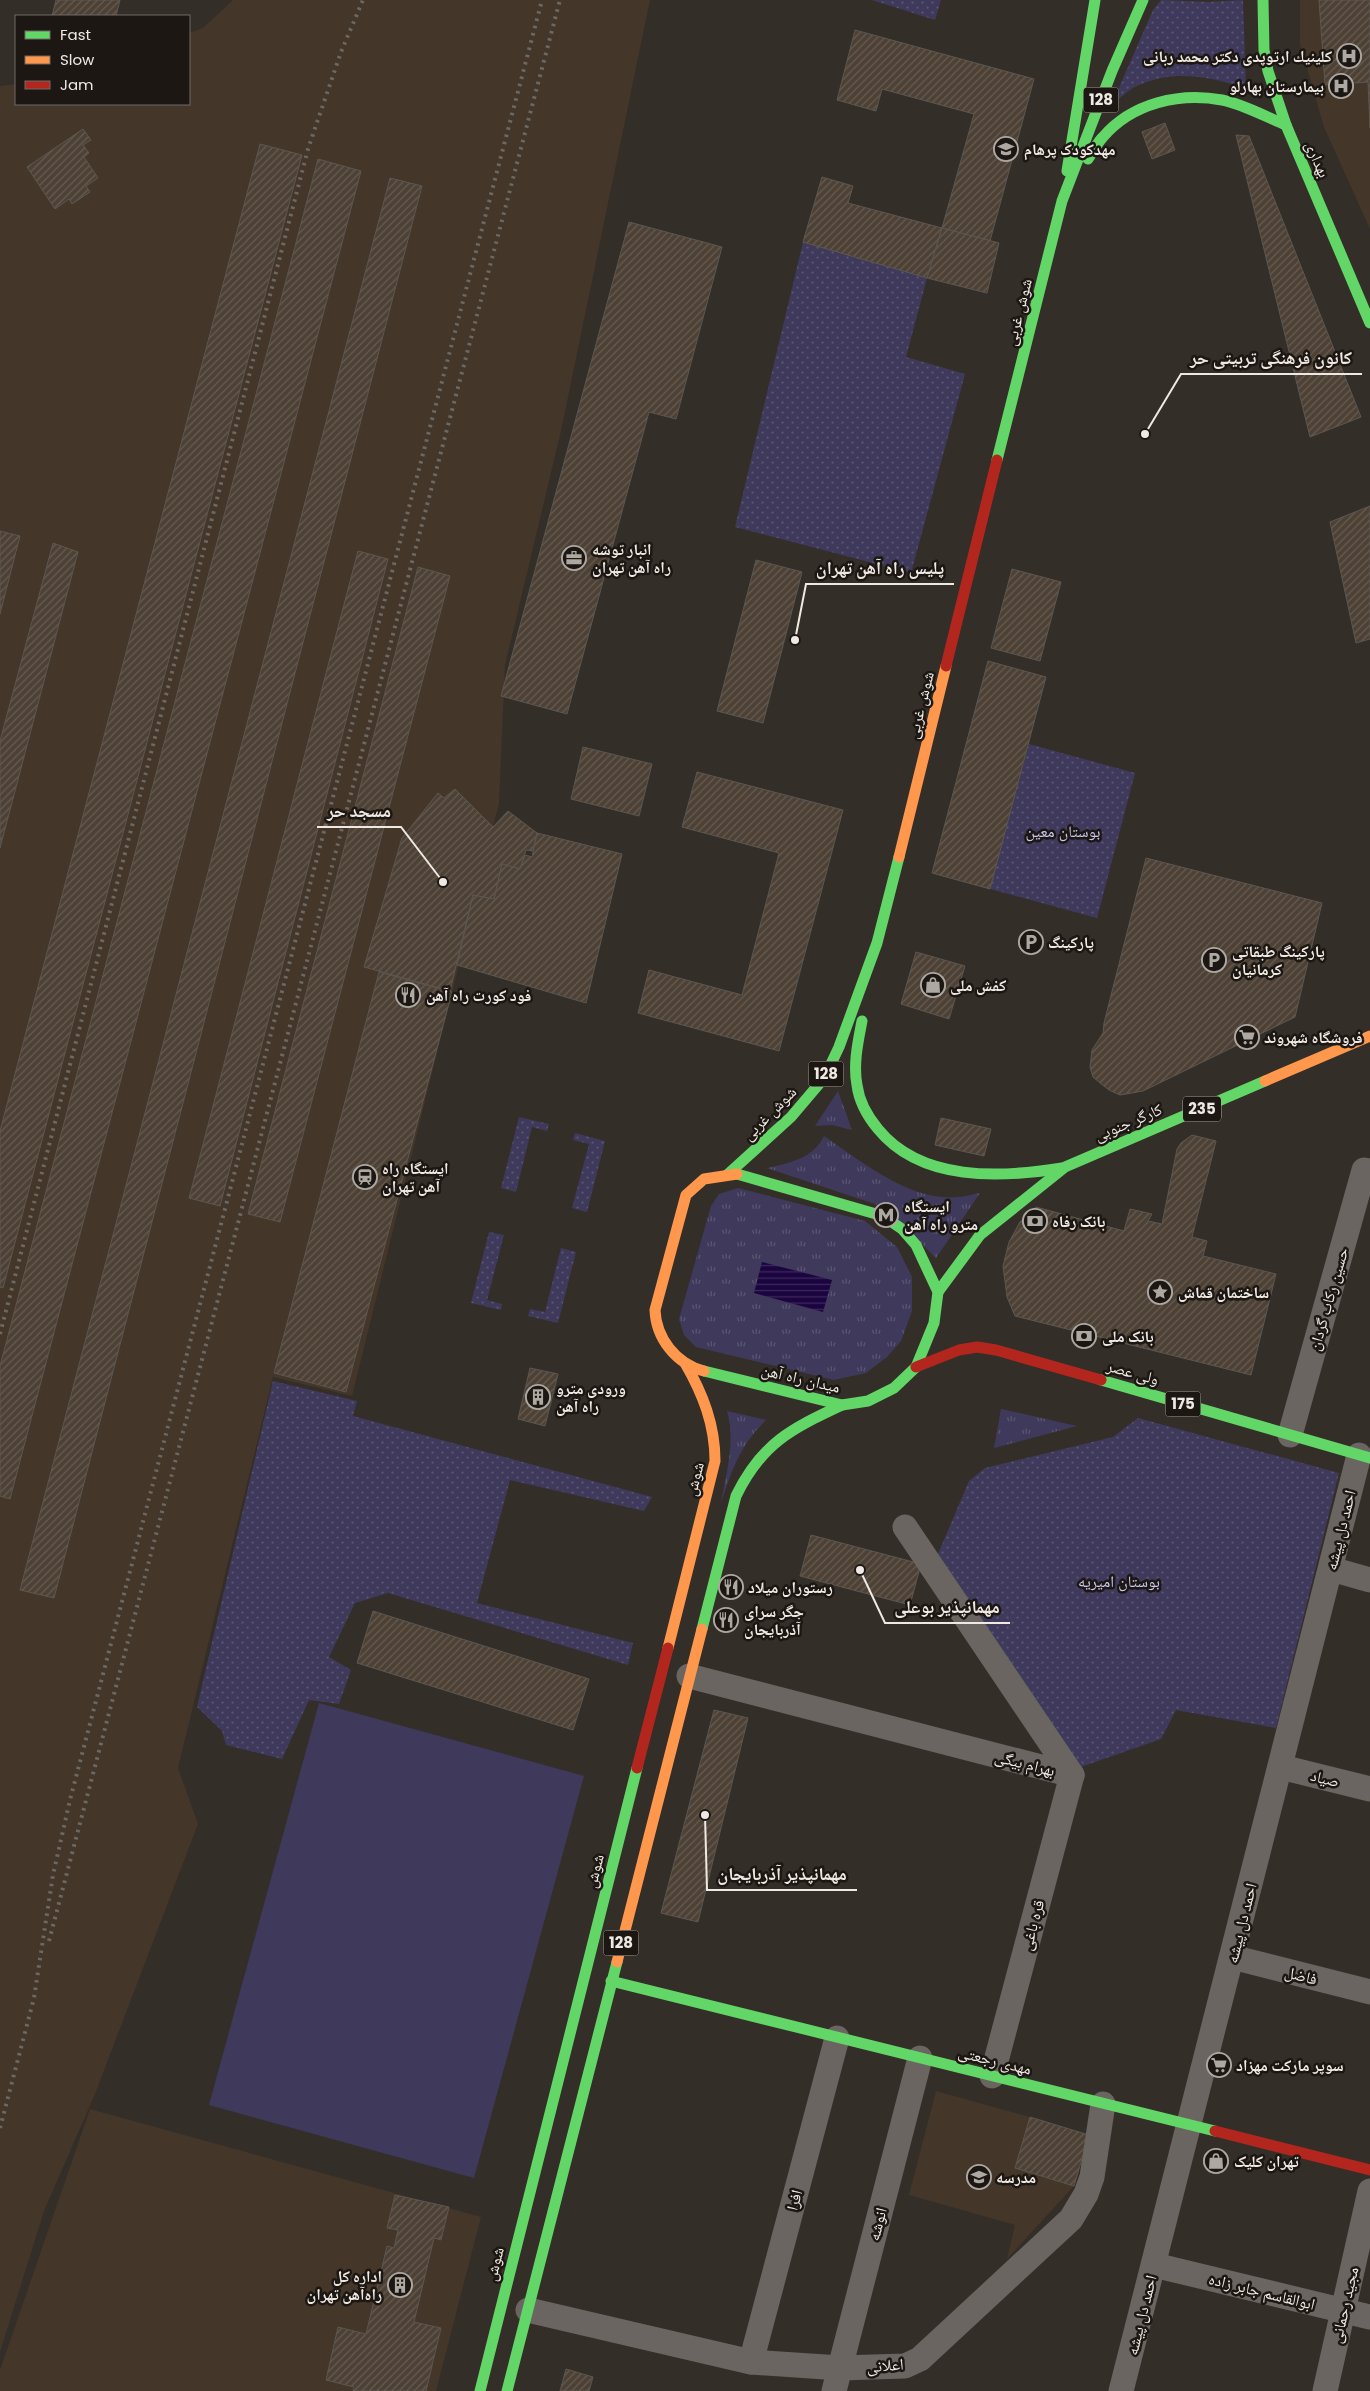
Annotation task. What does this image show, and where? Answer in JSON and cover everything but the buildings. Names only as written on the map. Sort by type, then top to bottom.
[{"type":"main road","points":[[1062,201],[1095,0]]},
{"type":"main road","name":"128","points":[[1062,201],[1112,71],[1143,0]]},
{"type":"main road","name":"بهداری","points":[[1264,0],[1264,50],[1268,71],[1286,125],[1370,323]]},
{"type":"main road","points":[[1062,201],[1103,136],[1137,109],[1170,99],[1194,97],[1223,100],[1286,125]]},
{"type":"main road","name":"شوش غربی","points":[[727,1174],[761,1144],[817,1088],[836,1055],[877,943],[1062,201]]},
{"type":"main road","points":[[1347,269],[1362,267]]},
{"type":"main road","points":[[877,943],[856,1056],[855,1073],[864,1108],[870,1120],[880,1132],[904,1153],[925,1163],[946,1169],[1014,1175],[1064,1167]]},
{"type":"main road","name":"کارگر جنوبی","points":[[938,1292],[980,1235],[1064,1167],[1370,1036]]},
{"type":"main road","name":"میدان راه آهن","points":[[727,1174],[747,1175],[883,1216],[902,1230],[916,1245],[938,1292],[934,1323],[916,1367],[894,1388],[868,1401],[842,1405],[696,1369],[685,1364],[665,1345],[658,1332],[654,1318],[686,1196],[704,1179],[727,1174]]},
{"type":"main road","name":"ولی عصر","points":[[916,1367],[959,1350],[977,1346],[1018,1355],[1364,1456]]},
{"type":"main road","name":"شوش","points":[[480,2391],[715,1461],[716,1442],[711,1419],[701,1391],[685,1364]]},
{"type":"main road","name":"128","points":[[507,2391],[736,1496],[744,1476],[756,1459],[784,1433],[842,1405]]},
{"type":"main road","name":"مهدی رجعتی","points":[[611,1981],[1370,2170]]},
{"type":"street","name":"حسین رکاب‌ گردان","points":[[1290,1435],[1364,1170],[1370,1171]]},
{"type":"street","name":"احمد دل پیشه","points":[[1122,2391],[1331,1569],[1364,1456]]},
{"type":"street","name":"بهرام بیگی","points":[[905,1527],[1072,1775]]},
{"type":"street","points":[[1331,1569],[1370,1580]]},
{"type":"street","name":"بهرام بیگی","points":[[689,1676],[1072,1775]]},
{"type":"street","name":"صیاد","points":[[1281,1768],[1370,1789]]},
{"type":"street","name":"قره باغی","points":[[992,2076],[1072,1775]]},
{"type":"street","name":"فاضل","points":[[1232,1957],[1370,1992]]},
{"type":"street","name":"افرا","points":[[751,2362],[837,2038]]},
{"type":"street","name":"انوشه","points":[[837,2379],[920,2058]]},
{"type":"street","name":"اعلانی","points":[[528,2310],[751,2362],[837,2379],[905,2366],[920,2359],[1071,2220],[1086,2194],[1092,2177],[1103,2104]]},
{"type":"street","name":"مجید رحمانی","points":[[1325,2391],[1370,2191]]},
{"type":"street","name":"ابوالقاسم جابر زاده","points":[[1154,2265],[1370,2317]]},
{"type":"shaded area","points":[[233,0],[650,0],[561,431],[505,665],[499,803],[352,1396],[273,1377],[178,1768],[198,1824],[95,2094],[44,2211],[0,2352],[0,86],[15,84],[15,105],[190,105],[190,33],[203,28]]},
{"type":"shaded area","name":"بیمارستان بهارلو","points":[[1300,0],[1370,0],[1370,229],[1324,127],[1300,44]]},
{"type":"shaded area","points":[[762,1262],[832,1280],[823,1312],[754,1293]]},
{"type":"shaded area","name":"مدرسه","points":[[936,2091],[1030,2117],[1015,2168],[1074,2186],[1007,2259],[1015,2225],[909,2195]]},
{"type":"shaded area","points":[[90,2109],[481,2217],[436,2391],[0,2391],[0,2370]]},
{"type":"green space","points":[[872,0],[941,0],[935,20]]},
{"type":"green space","points":[[1161,0],[1209,2],[1243,0],[1246,88],[1192,76],[1166,77],[1135,87],[1111,106],[1153,10]]},
{"type":"green space","points":[[803,242],[927,278],[906,357],[965,374],[911,573],[735,527]]},
{"type":"green space","name":"بوستان معین","points":[[1029,744],[1135,773],[1097,918],[990,889]]},
{"type":"green space","points":[[838,1091],[852,1130],[832,1125],[815,1126]]},
{"type":"green space","points":[[519,1117],[549,1124],[547,1131],[532,1127],[516,1192],[501,1188]]},
{"type":"green space","points":[[575,1133],[605,1141],[587,1212],[572,1208],[589,1144],[573,1140]]},
{"type":"green space","points":[[824,1136],[887,1178],[922,1193],[940,1197],[963,1197],[980,1193],[936,1258],[884,1207],[767,1168],[800,1159],[814,1150]]},
{"type":"green space","points":[[738,1188],[865,1221],[897,1247],[912,1277],[912,1311],[901,1341],[887,1357],[866,1373],[834,1380],[696,1347],[684,1335],[679,1319],[711,1206],[719,1194]]},
{"type":"green space","points":[[489,1232],[504,1235],[487,1300],[502,1304],[501,1310],[471,1303]]},
{"type":"green space","points":[[561,1248],[576,1252],[558,1323],[528,1316],[530,1309],[545,1312]]},
{"type":"green space","points":[[273,1381],[357,1401],[353,1416],[652,1497],[644,1511],[510,1480],[477,1603],[633,1643],[628,1665],[388,1593],[355,1603],[329,1657],[351,1670],[339,1704],[309,1700],[282,1759],[226,1745],[222,1731],[197,1707]]},
{"type":"green space","points":[[1001,1409],[1077,1426],[994,1448]]},
{"type":"green space","points":[[727,1411],[766,1420],[750,1439],[738,1458],[721,1503],[731,1434]]},
{"type":"green space","name":"بوستان امیریه","points":[[1138,1418],[1339,1473],[1276,1728],[1176,1710],[1161,1739],[1072,1770],[935,1561],[969,1481],[985,1468],[1113,1437]]},
{"type":"green space","points":[[319,1703],[584,1776],[474,2178],[209,2105]]},
{"type":"railway","points":[[0,1334],[308,149],[341,52],[363,0]]},
{"type":"railway","points":[[0,2128],[34,1998],[53,1875],[70,1800],[542,0]]},
{"type":"railway","points":[[49,1941],[560,0]]},
{"type":"traffic: fast","points":[[1067,171],[1095,0]]},
{"type":"traffic: fast","points":[[997,460],[1062,201],[1112,71],[1143,0]]},
{"type":"traffic: fast","points":[[1263,0],[1264,50],[1268,71],[1286,125],[1370,323]]},
{"type":"traffic: fast","points":[[1088,159],[1103,137],[1115,125],[1142,108],[1174,99],[1206,98],[1222,100],[1286,125]]},
{"type":"traffic: fast","points":[[727,1175],[791,1117],[819,1084],[830,1066],[839,1047],[877,943],[899,857]]},
{"type":"traffic: fast","points":[[862,1021],[856,1061],[858,1091],[864,1108],[871,1119],[878,1129],[896,1146],[916,1159],[939,1167],[963,1172],[1014,1174],[1062,1168]]},
{"type":"traffic: fast","points":[[938,1292],[980,1235],[1065,1167],[1265,1081]]},
{"type":"traffic: fast","points":[[704,1371],[842,1405],[868,1401],[894,1388],[916,1367],[934,1323],[938,1292],[916,1245],[902,1229],[883,1216],[737,1174]]},
{"type":"traffic: fast","points":[[1101,1380],[1370,1458]]},
{"type":"traffic: fast","points":[[702,1629],[736,1496],[746,1478],[768,1450],[793,1430],[842,1405]]},
{"type":"traffic: fast","points":[[480,2391],[637,1768]]},
{"type":"traffic: fast","points":[[507,2391],[617,1962]]},
{"type":"traffic: fast","points":[[611,1981],[1215,2131]]},
{"type":"traffic: slow","points":[[899,857],[946,666]]},
{"type":"traffic: slow","points":[[1265,1081],[1370,1036]]},
{"type":"traffic: slow","points":[[704,1371],[694,1368],[676,1356],[669,1348],[659,1330],[655,1310],[686,1195],[704,1179],[737,1174]]},
{"type":"traffic: slow","points":[[668,1648],[715,1461],[713,1435],[707,1410],[685,1363]]},
{"type":"traffic: slow","points":[[617,1962],[702,1629]]},
{"type":"traffic: jam","points":[[946,666],[997,460]]},
{"type":"traffic: jam","points":[[916,1367],[959,1350],[977,1347],[996,1350],[1101,1380]]},
{"type":"traffic: jam","points":[[637,1768],[668,1648]]},
{"type":"traffic: jam","points":[[1215,2131],[1370,2170]]},
{"type":"place","name":"كلينيك ارتوپدى دكتر محمد ربانى","points":[[1349,56]]},
{"type":"place","name":"بیمارستان بهارلو","points":[[1341,86]]},
{"type":"place","name":"مهدکودک پرهام","points":[[1006,149]]},
{"type":"place","name":"کانون فرهنگی تربیتی حر","points":[[1145,434]]},
{"type":"place","name":"انبار توشه راه آهن تهران","points":[[574,558]]},
{"type":"place","name":"پلیس راه آهن تهران","points":[[795,640]]},
{"type":"place","name":"مسجد حر","points":[[443,882]]},
{"type":"place","name":"پارکینگ","points":[[1031,942]]},
{"type":"place","name":"پارکینگ طبقاتی کرمانیان","points":[[1214,960]]},
{"type":"place","name":"کفش ملی","points":[[933,985]]},
{"type":"place","name":"فود کورت راه آهن","points":[[408,995]]},
{"type":"place","name":"فروشگاه شهروند","points":[[1247,1037]]},
{"type":"place","name":"ایستگاه راه آهن تهران","points":[[365,1177]]},
{"type":"place","name":"ایستگاه مترو راه آهن","points":[[886,1215]]},
{"type":"place","name":"بانک رفاه","points":[[1035,1221]]},
{"type":"place","name":"ساختمان قماش","points":[[1160,1292]]},
{"type":"place","name":"بانک ملی","points":[[1084,1336]]},
{"type":"place","name":"ورودی مترو راه آهن","points":[[538,1397]]},
{"type":"place","name":"مهمانپذیر بوعلی","points":[[860,1570]]},
{"type":"place","name":"رستوران میلاد","points":[[731,1587]]},
{"type":"place","name":"جگر سرای آذربایجان","points":[[726,1620]]},
{"type":"place","name":"مهمانپذیر آذربایجان","points":[[705,1815]]},
{"type":"place","name":"سوپر مارکت مهزاد","points":[[1219,2065]]},
{"type":"place","name":"تهران کلیک","points":[[1216,2161]]},
{"type":"place","name":"مدرسه","points":[[979,2177]]},
{"type":"place","name":"اداره کل راه‌آهن تهران","points":[[400,2285]]}]
